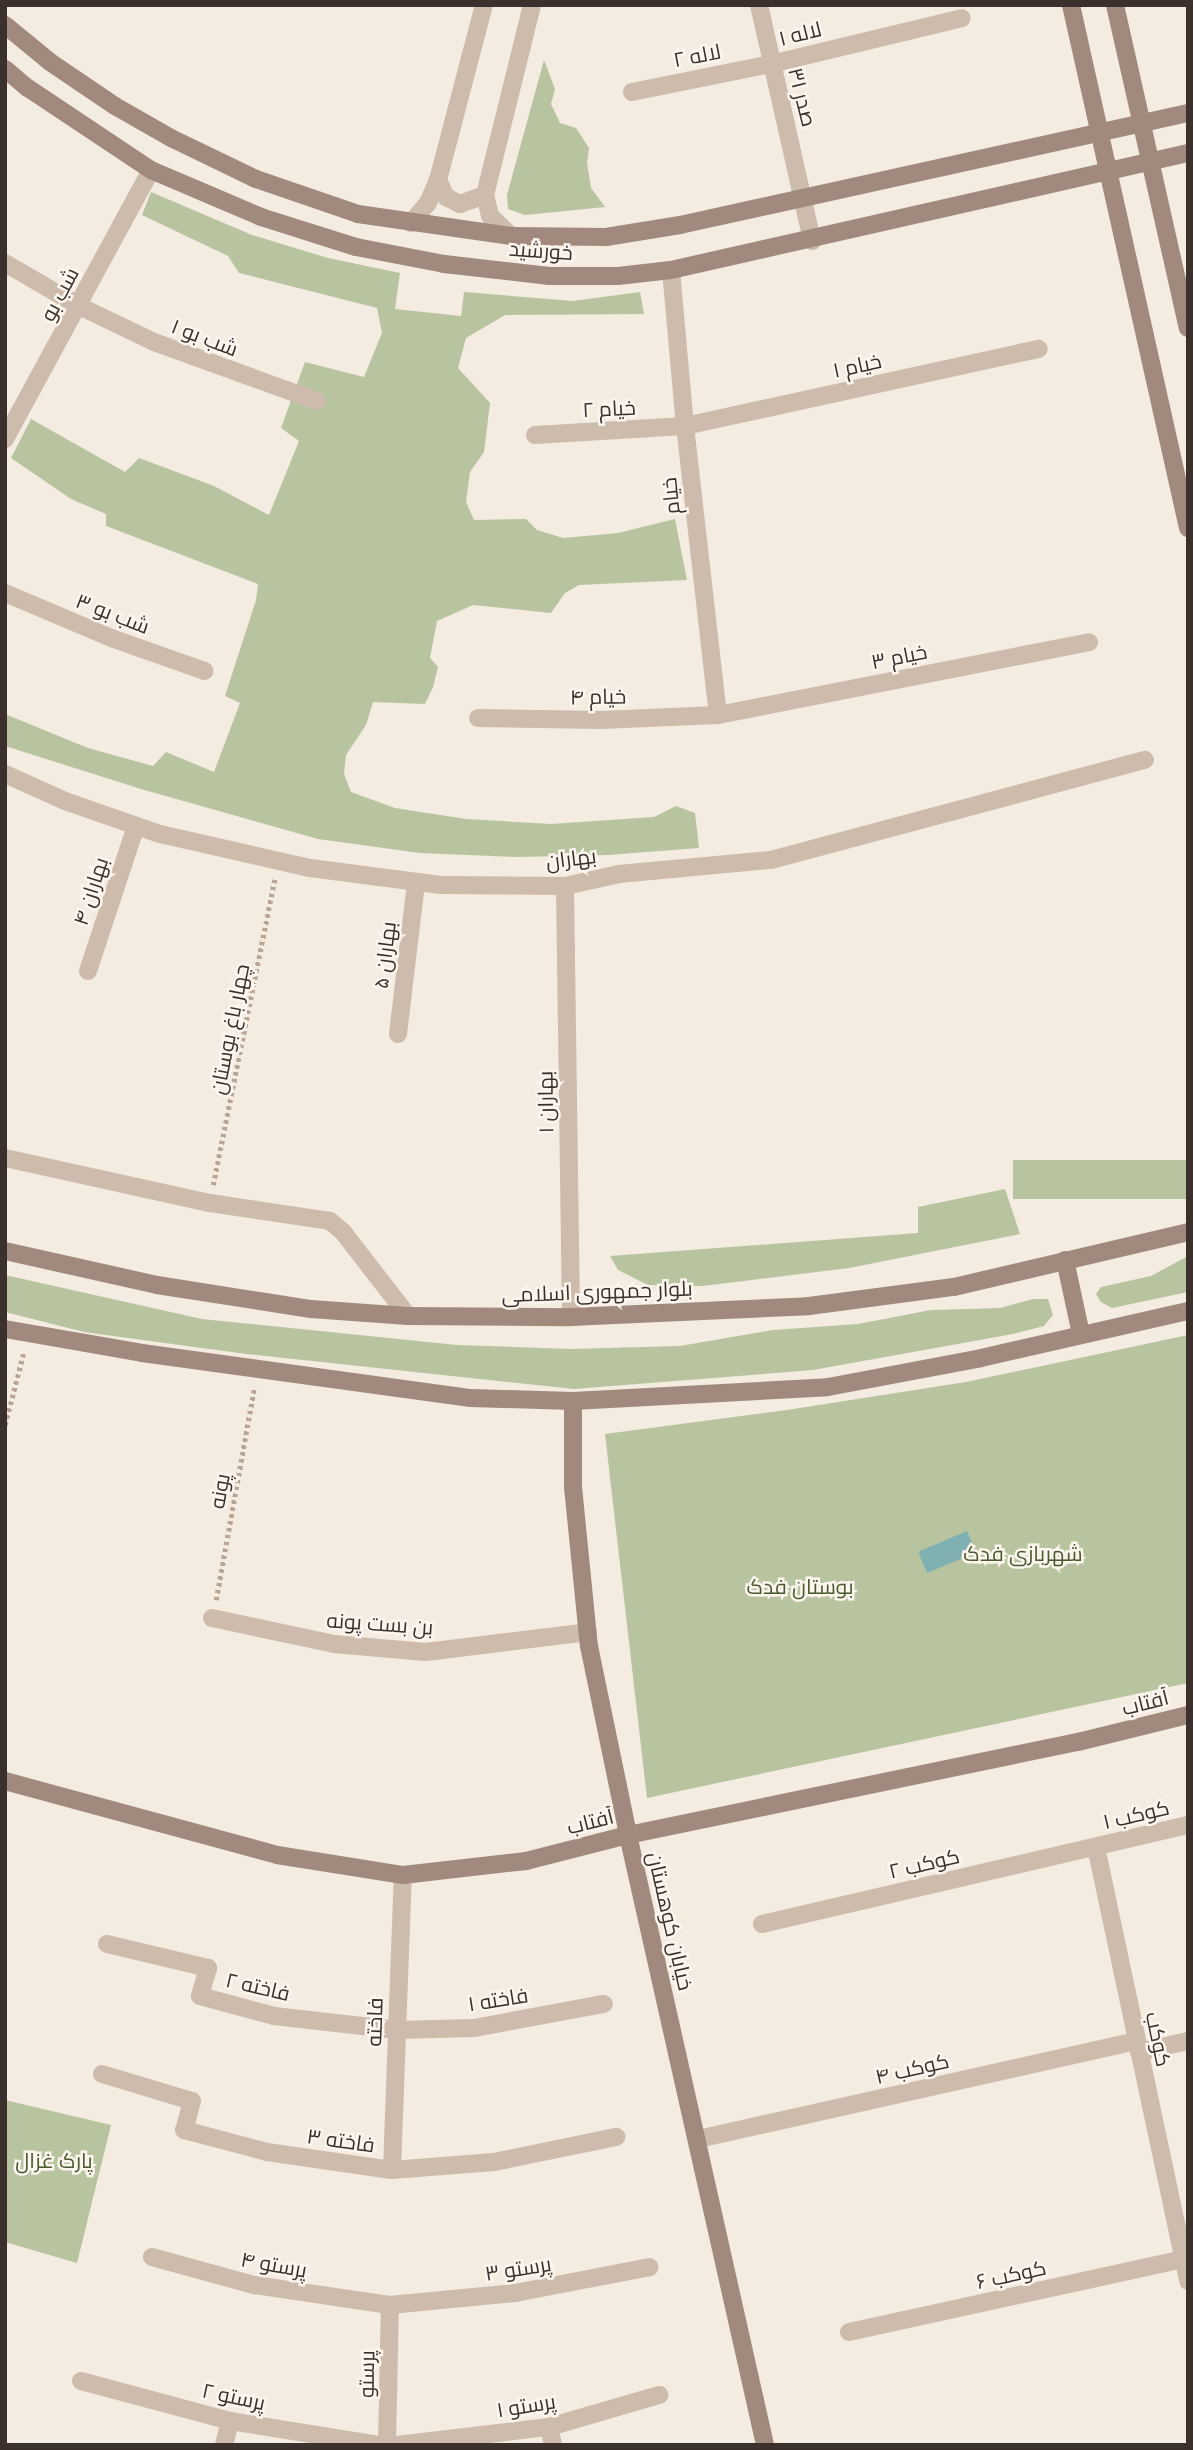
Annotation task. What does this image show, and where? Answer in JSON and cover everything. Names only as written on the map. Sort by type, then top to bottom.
[{"type":"street","points":[[411,223],[428,203],[438,180],[484,5]]},
{"type":"street","points":[[511,236],[490,216],[485,195],[531,5]]},
{"type":"street","name":"صدر ۳۱","points":[[759,5],[812,241]]},
{"type":"street","points":[[1071,5],[1188,528]]},
{"type":"street","points":[[1115,5],[1188,328]]},
{"type":"street","name":"لاله ۱","points":[[771,64],[962,18]]},
{"type":"street","name":"خورشید","points":[[5,24],[50,62],[171,138],[281,188],[358,214],[511,236],[606,237],[680,225],[1188,113]]},
{"type":"street","name":"لاله ۲","points":[[632,92],[771,64]]},
{"type":"street","name":"خورشید","points":[[5,69],[28,88],[151,170],[261,217],[356,247],[432,262],[549,276],[618,276],[671,270],[812,241],[1188,153]]},
{"type":"street","name":"شب بو","points":[[5,439],[151,170]]},
{"type":"street","points":[[438,180],[446,197],[460,204],[485,195]]},
{"type":"street","name":"شب بو ۱","points":[[5,262],[79,306],[154,342],[317,401]]},
{"type":"street","name":"خیام","points":[[671,270],[685,426],[718,715]]},
{"type":"street","name":"خیام ۱","points":[[685,426],[1039,349]]},
{"type":"street","name":"خیام ۲","points":[[535,435],[685,426]]},
{"type":"street","name":"شب بو ۳","points":[[5,593],[114,639],[205,671]]},
{"type":"street","name":"خیام ۳","points":[[718,715],[1089,642]]},
{"type":"street","name":"خیام ۴","points":[[478,718],[601,720],[718,715]]},
{"type":"street","name":"بهاران","points":[[5,774],[65,801],[136,826],[278,861],[441,885],[565,886],[619,874],[771,860],[1145,760]]},
{"type":"street","name":"بهاران ۴","points":[[88,971],[136,826]]},
{"type":"street","name":"بهاران ۵","points":[[398,1034],[416,882]]},
{"type":"street","name":"بهاران ۱","points":[[565,886],[571,1317]]},
{"type":"street","points":[[5,1158],[209,1203],[330,1221],[343,1232],[408,1316]]},
{"type":"street","name":"بلوار جمهوری اسلامی","points":[[5,1251],[169,1287],[311,1309],[408,1316],[571,1317],[808,1306],[954,1287],[1188,1232]]},
{"type":"street","points":[[1065,1260],[1081,1334]]},
{"type":"street","points":[[5,1329],[142,1353],[471,1398],[573,1401],[828,1387],[981,1358],[1188,1311]]},
{"type":"street","name":"خیابان کوهستان","points":[[573,1401],[573,1487],[588,1632],[628,1835],[765,2445]]},
{"type":"street","name":"بن بست پونه","points":[[212,1618],[334,1644],[426,1652],[588,1632]]},
{"type":"street","name":"آفتاب","points":[[5,1781],[277,1855],[403,1875],[526,1861],[628,1835],[1078,1742],[1188,1716]]},
{"type":"street","name":"کوکب ۱","points":[[1096,1847],[1188,1825]]},
{"type":"street","name":"کوکب ۲","points":[[762,1924],[1096,1847]]},
{"type":"street","name":"کوکب","points":[[1096,1847],[1188,2281]]},
{"type":"street","name":"فاخته","points":[[392,2171],[403,1875]]},
{"type":"street","name":"فاخته ۲","points":[[107,1944],[208,1968],[200,1996],[274,2016],[397,2030]]},
{"type":"street","name":"فاخته ۱","points":[[397,2030],[474,2028],[604,2004]]},
{"type":"street","name":"کوکب ۴","points":[[698,2139],[1137,2046],[1188,2041]]},
{"type":"street","name":"فاخته ۳","points":[[102,2074],[192,2101],[184,2130],[267,2152],[392,2171],[494,2162],[616,2137]]},
{"type":"street","name":"پرستو ۴","points":[[152,2257],[254,2286],[390,2305]]},
{"type":"street","name":"کوکب ۶","points":[[849,2332],[1185,2259]]},
{"type":"street","name":"پرستو ۳","points":[[390,2305],[515,2293],[650,2267]]},
{"type":"street","name":"پرستو","points":[[387,2445],[390,2305]]},
{"type":"street","name":"پرستو ۲","points":[[81,2381],[230,2421],[380,2445]]},
{"type":"street","name":"پرستو ۱","points":[[397,2445],[551,2436],[659,2395]]},
{"type":"street","points":[[224,2445],[230,2421]]},
{"type":"path","name":"چهار باغ بوستان","points":[[209,1203],[278,861]]},
{"type":"path","points":[[5,1425],[29,1333]]},
{"type":"path","name":"پونه","points":[[212,1618],[257,1368]]},
{"type":"green space","points":[[544,60],[555,89],[551,104],[560,123],[576,128],[589,148],[587,163],[591,188],[605,207],[525,215],[508,209],[507,195]]},
{"type":"green space","points":[[151,192],[252,235],[328,258],[400,273],[395,309],[461,316],[464,292],[573,301],[640,292],[644,314],[505,315],[466,338],[458,368],[490,403],[484,452],[470,472],[466,502],[474,520],[526,519],[537,530],[563,538],[618,533],[675,519],[687,580],[579,585],[565,593],[551,613],[473,605],[437,621],[430,658],[438,667],[425,704],[373,702],[366,725],[346,755],[344,774],[351,792],[395,808],[466,819],[551,824],[654,817],[676,806],[695,813],[699,848],[608,855],[516,857],[420,853],[318,839],[141,789],[5,746],[5,714],[88,748],[153,766],[166,752],[214,772],[240,703],[225,696],[256,600],[258,584],[106,526],[106,514],[71,499],[11,458],[31,419],[125,472],[139,458],[214,486],[269,515],[299,441],[281,428],[305,362],[364,377],[382,333],[377,308],[239,273],[228,256],[142,215]]},
{"type":"green space","points":[[1013,1160],[1188,1160],[1188,1199],[1013,1199]]},
{"type":"green space","points":[[1005,1189],[1020,1234],[849,1268],[703,1286],[648,1285],[618,1270],[610,1256],[918,1233],[918,1207]]},
{"type":"green space","points":[[1188,1256],[1188,1292],[1112,1308],[1101,1302],[1096,1294],[1101,1287],[1151,1276]]},
{"type":"green space","points":[[5,1275],[202,1319],[457,1345],[571,1349],[680,1346],[773,1330],[858,1324],[931,1310],[1000,1308],[1033,1299],[1048,1299],[1053,1315],[1044,1326],[1013,1334],[813,1370],[574,1389],[246,1354],[84,1332],[5,1312]]},
{"type":"green space","name":"بوستان فدک","points":[[1188,1335],[1188,1683],[647,1798],[605,1434],[787,1410],[966,1382]]},
{"type":"green space","name":"پارک غزال","points":[[5,2100],[111,2125],[77,2263],[5,2242]]},
{"type":"water","points":[[967,1531],[976,1552],[927,1573],[918,1552]]},
{"type":"park label","name":"شهربازی فدک","points":[[1023,1553]]}]
